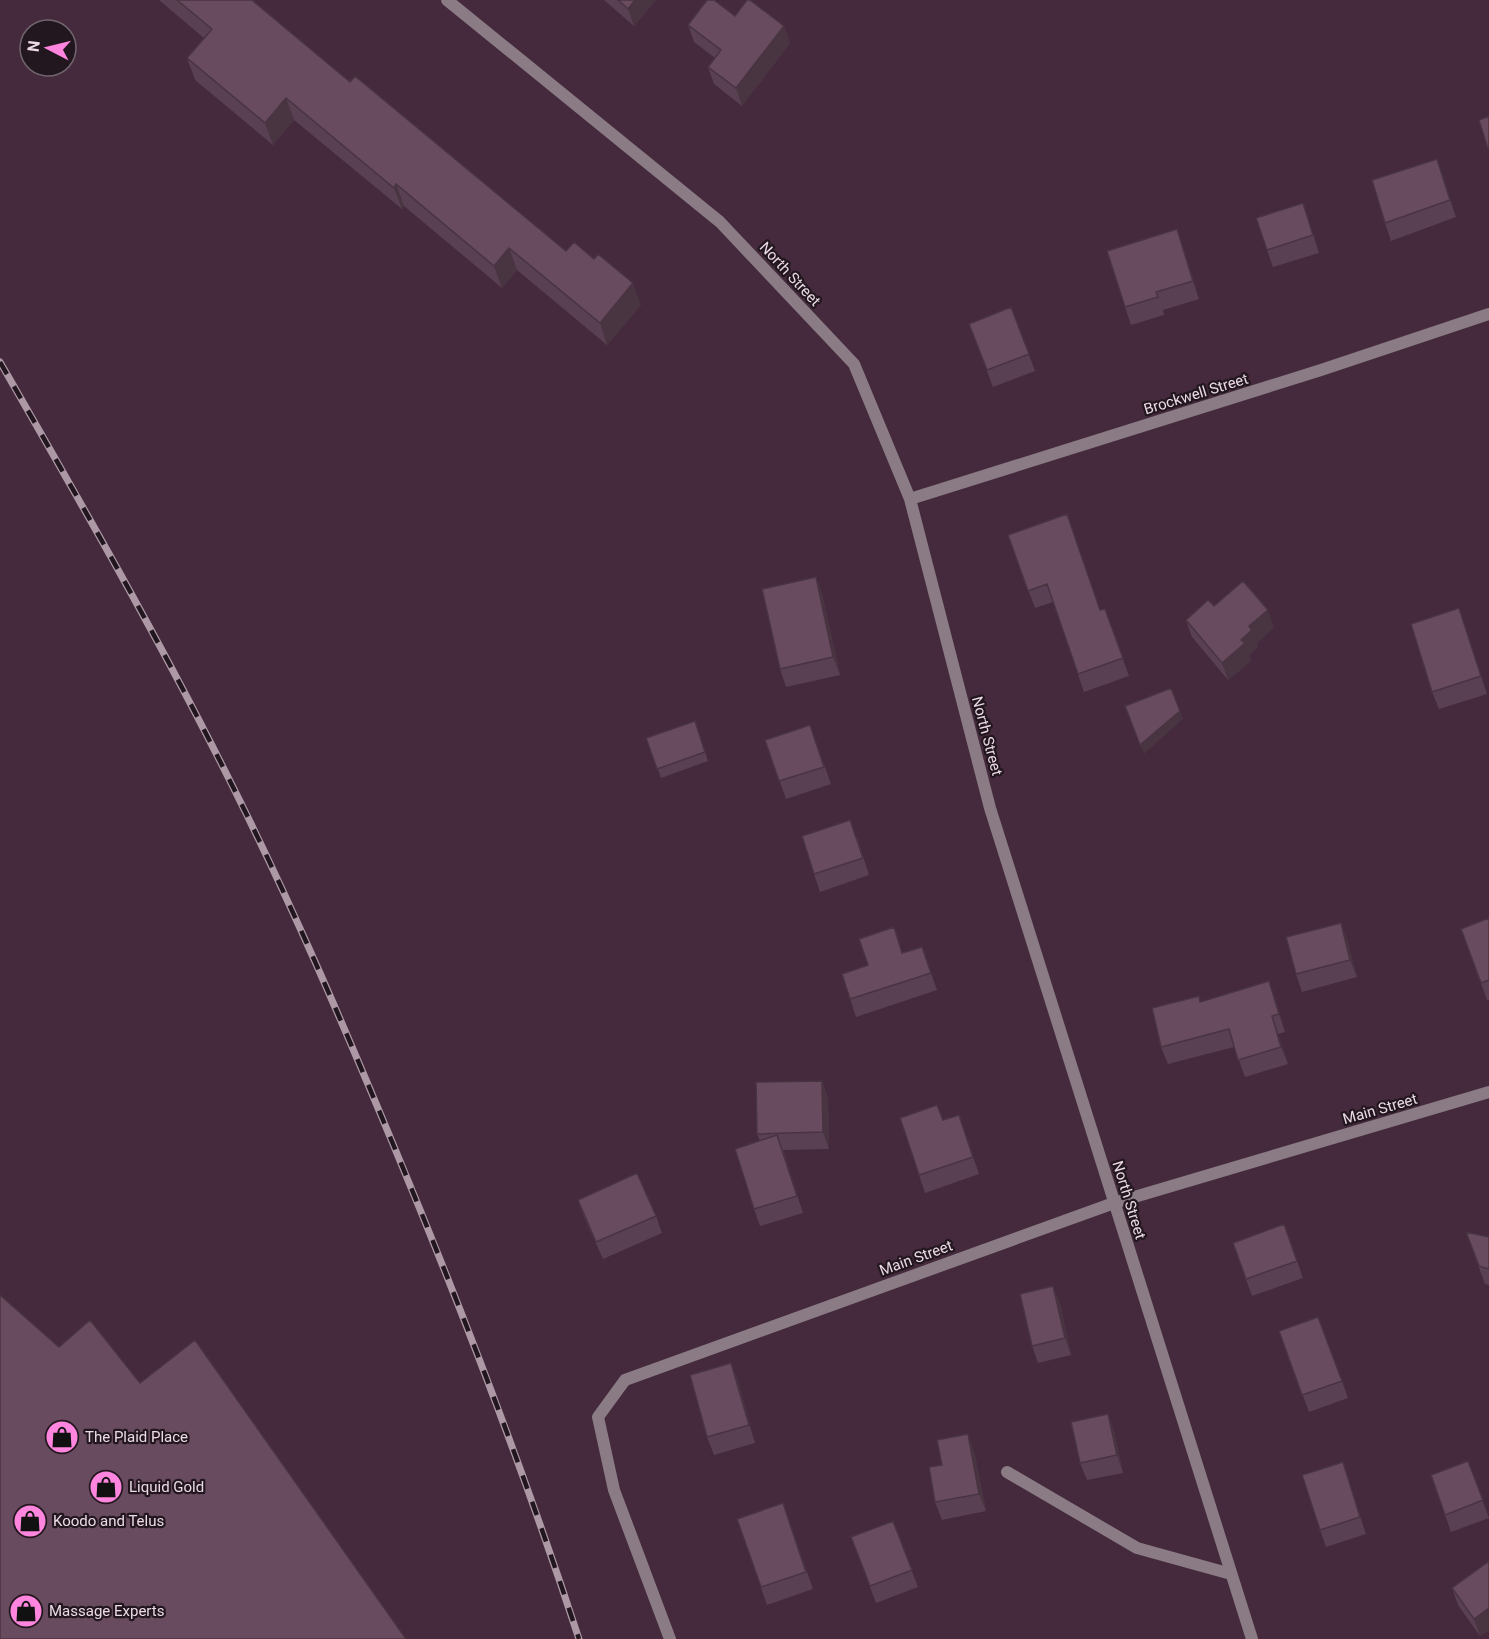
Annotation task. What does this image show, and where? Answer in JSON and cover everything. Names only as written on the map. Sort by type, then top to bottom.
[{"type":"street","name":"North Street","points":[[447,0],[720,222],[854,364],[910,499],[990,807],[1252,1639]]},
{"type":"street","name":"Brockwell Street","points":[[910,499],[1321,370],[1489,314]]},
{"type":"street","name":"Main Street","points":[[670,1639],[614,1490],[598,1417],[625,1380],[1114,1203],[1489,1092]]},
{"type":"street","points":[[1006,1472],[1137,1548],[1231,1574]]},
{"type":"building","points":[[177,0],[252,0],[350,82],[355,76],[566,251],[574,242],[594,259],[598,254],[633,283],[600,323],[509,248],[494,266],[396,184],[394,188],[286,98],[265,123],[187,58],[212,29]]},
{"type":"building","points":[[618,0],[635,0],[628,9]]},
{"type":"building","points":[[707,0],[714,0],[735,16],[747,0],[750,0],[784,26],[736,88],[708,67],[721,50],[688,25]]},
{"type":"building","points":[[1489,116],[1489,149],[1488,149],[1479,120]]},
{"type":"building","points":[[1437,159],[1450,200],[1385,223],[1372,180]]},
{"type":"building","points":[[1303,203],[1313,235],[1267,250],[1256,218]]},
{"type":"building","points":[[1177,229],[1193,281],[1156,292],[1158,297],[1125,307],[1107,251]]},
{"type":"building","points":[[1011,307],[1029,354],[987,370],[969,324]]},
{"type":"building","points":[[1067,514],[1100,610],[1105,609],[1123,658],[1078,674],[1047,584],[1028,591],[1008,535]]},
{"type":"building","points":[[816,577],[833,657],[780,669],[762,589]]},
{"type":"building","points":[[1243,581],[1268,610],[1249,626],[1252,630],[1241,640],[1245,643],[1222,663],[1186,620],[1208,600],[1214,606]]},
{"type":"building","points":[[1459,608],[1481,676],[1432,692],[1411,624]]},
{"type":"building","points":[[1171,688],[1180,711],[1140,745],[1125,706]]},
{"type":"building","points":[[695,721],[705,752],[657,769],[646,738]]},
{"type":"building","points":[[810,725],[824,767],[779,781],[765,740]]},
{"type":"building","points":[[850,820],[863,858],[814,874],[802,836]]},
{"type":"building","points":[[1489,918],[1489,980],[1481,983],[1461,929]]},
{"type":"building","points":[[1341,923],[1350,960],[1296,974],[1286,937]]},
{"type":"building","points":[[894,927],[902,953],[922,947],[931,973],[850,999],[842,974],[868,965],[859,939]]},
{"type":"building","points":[[1269,981],[1279,1014],[1272,1016],[1281,1047],[1238,1060],[1229,1029],[1161,1047],[1152,1008],[1199,996],[1200,1002]]},
{"type":"building","points":[[822,1081],[823,1132],[757,1134],[756,1082]]},
{"type":"building","points":[[937,1105],[943,1120],[959,1115],[973,1157],[919,1175],[900,1118]]},
{"type":"building","points":[[777,1135],[797,1196],[754,1209],[735,1149]]},
{"type":"building","points":[[637,1173],[656,1216],[596,1242],[578,1200]]},
{"type":"building","points":[[1284,1224],[1297,1261],[1246,1279],[1233,1243]]},
{"type":"building","points":[[1466,1232],[1489,1237],[1489,1269],[1479,1266]]},
{"type":"building","points":[[1053,1286],[1065,1338],[1032,1346],[1020,1294]]},
{"type":"building","points":[[0,1295],[59,1347],[90,1320],[140,1383],[195,1340],[406,1639],[0,1639]]},
{"type":"building","points":[[1318,1317],[1342,1381],[1302,1395],[1279,1331]]},
{"type":"building","points":[[731,1363],[749,1425],[707,1437],[690,1375]]},
{"type":"building","points":[[1108,1414],[1117,1455],[1080,1463],[1071,1422]]},
{"type":"building","points":[[968,1434],[979,1494],[935,1502],[929,1467],[942,1465],[937,1440]]},
{"type":"building","points":[[1468,1461],[1483,1500],[1445,1515],[1431,1475]]},
{"type":"building","points":[[1343,1462],[1360,1517],[1320,1530],[1302,1475]]},
{"type":"building","points":[[783,1503],[806,1572],[761,1587],[737,1519]]},
{"type":"building","points":[[893,1521],[912,1570],[870,1586],[851,1537]]},
{"type":"building","points":[[1489,1561],[1489,1608],[1474,1619],[1452,1588]]},
{"type":"railway","points":[[0,362],[150,627],[234,789],[297,921],[374,1099],[467,1328],[514,1452],[579,1639]]},
{"type":"place","name":"The Plaid Place","points":[[62,1437]]},
{"type":"place","name":"Liquid Gold","points":[[106,1487]]},
{"type":"place","name":"Koodo and Telus","points":[[30,1521]]},
{"type":"place","name":"Massage Experts","points":[[26,1611]]}]
